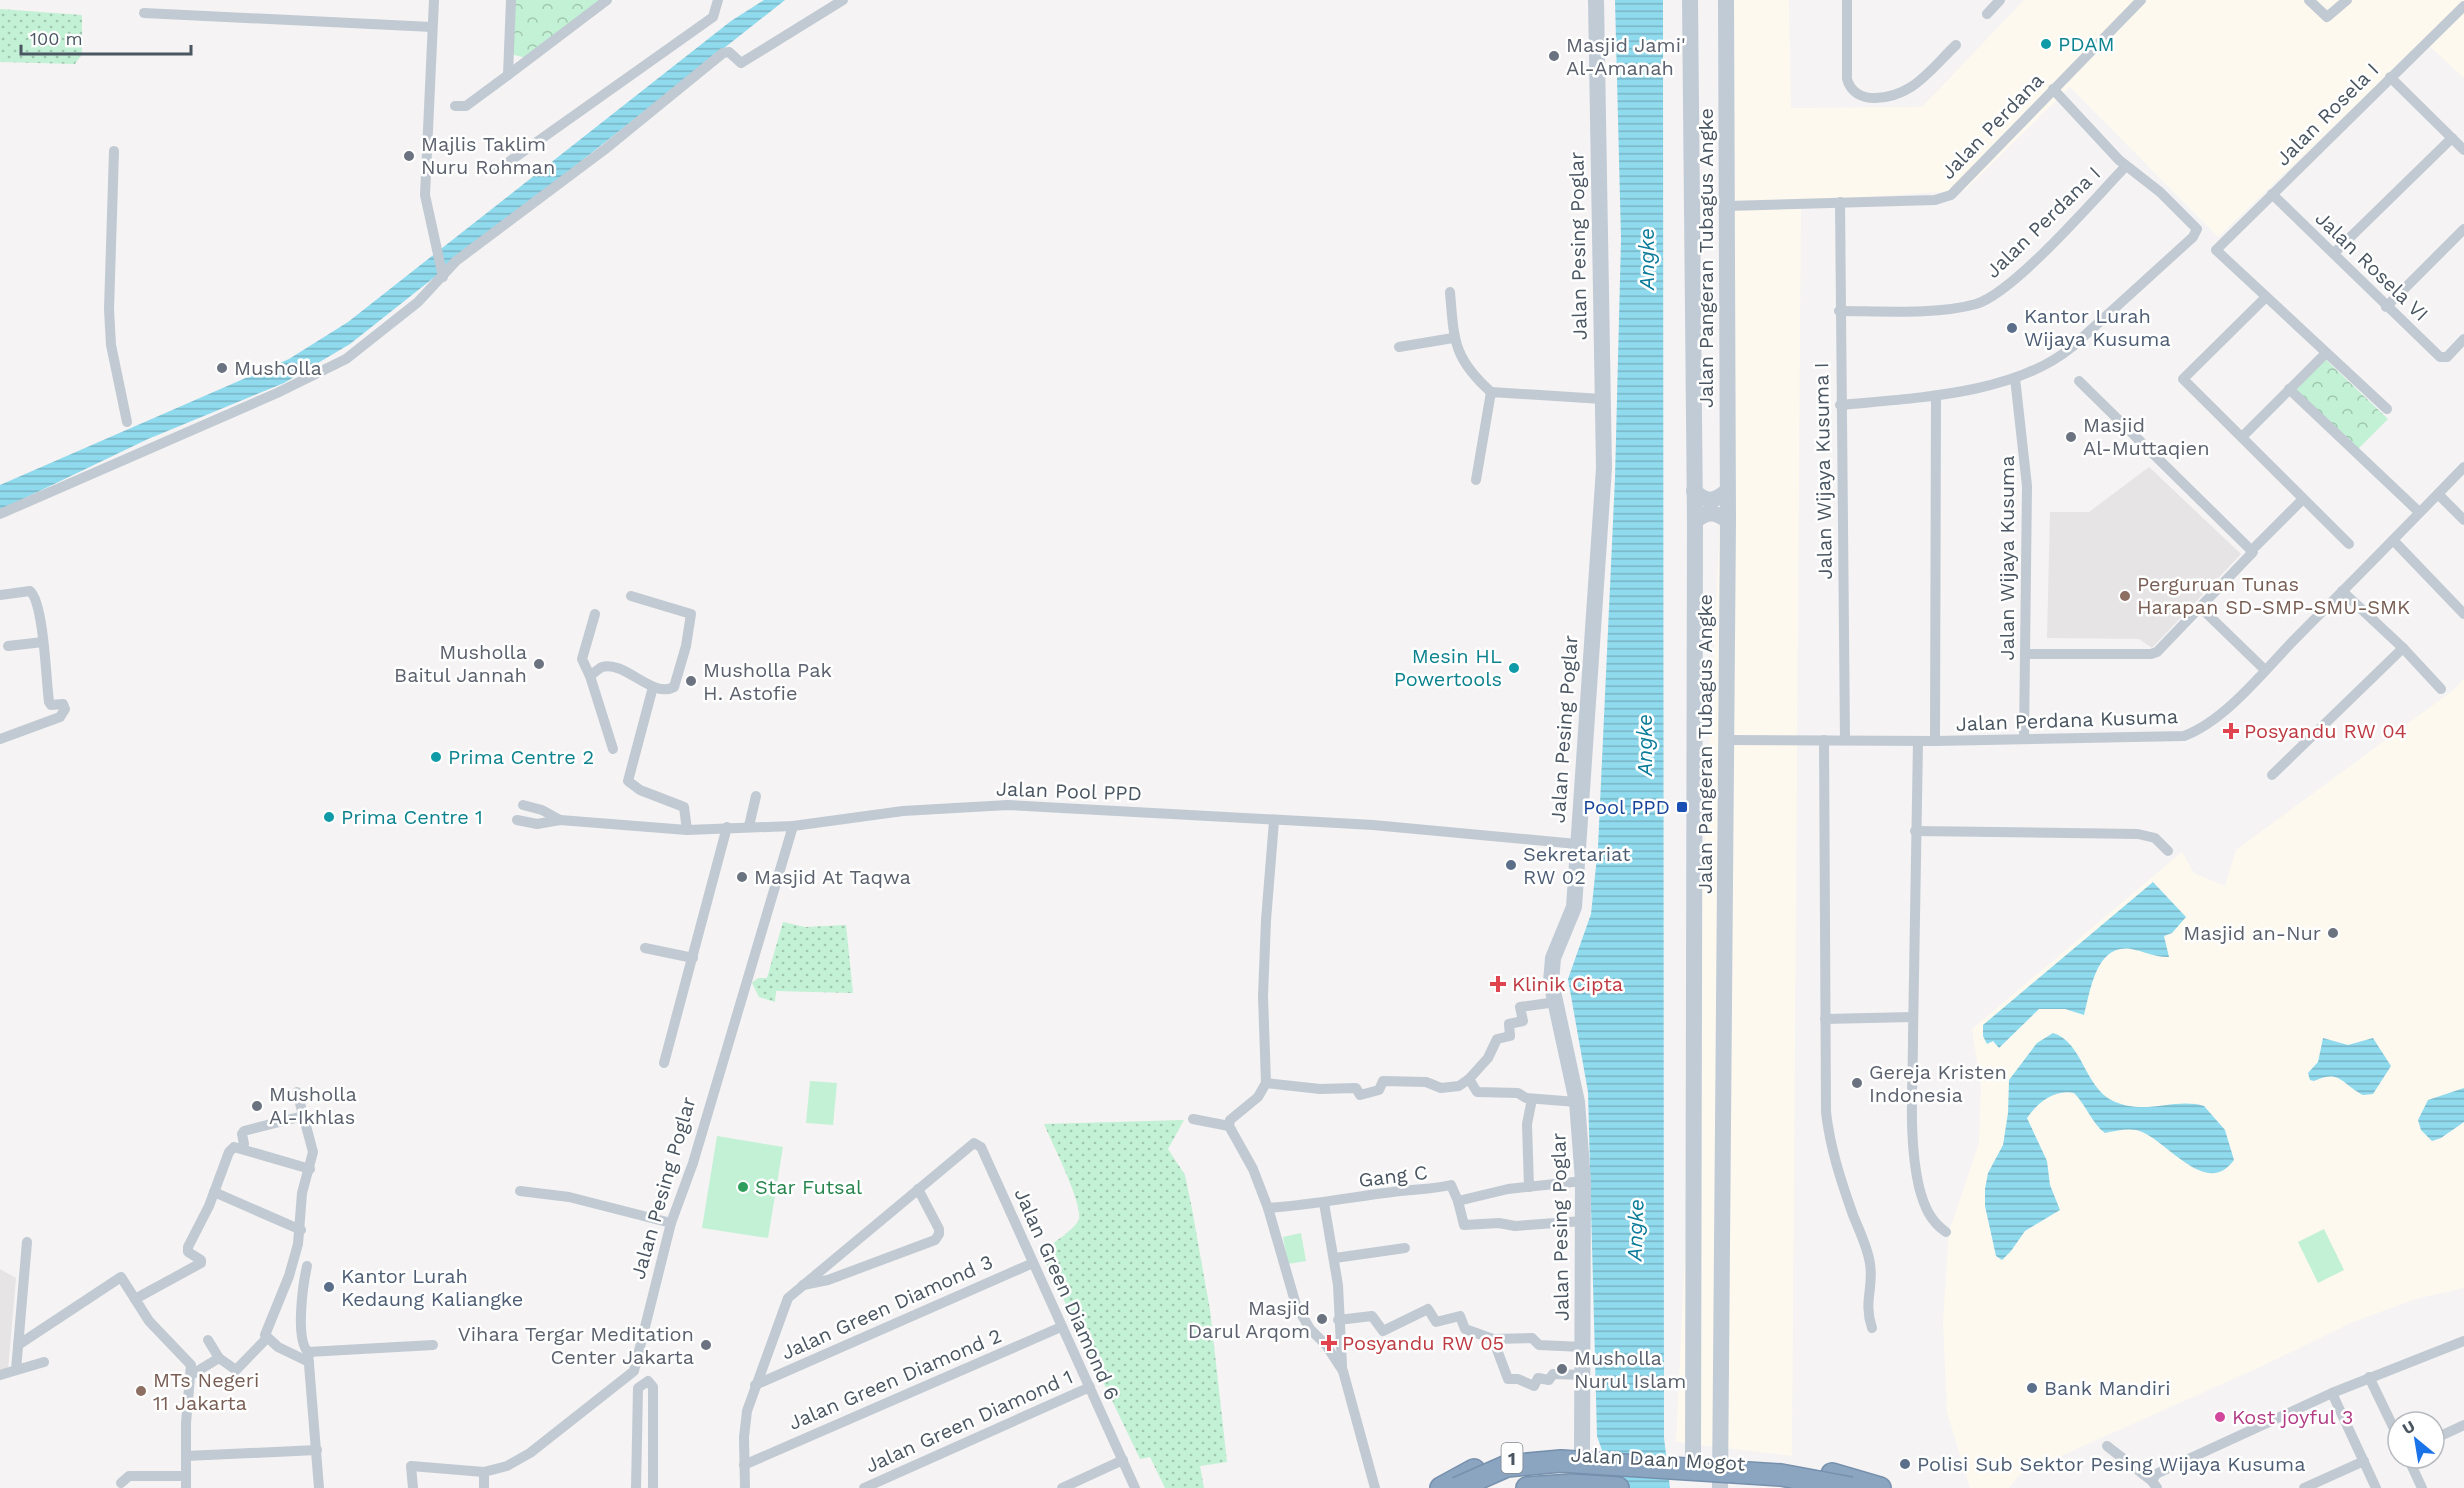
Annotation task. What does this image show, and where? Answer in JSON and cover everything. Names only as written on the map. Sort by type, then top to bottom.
[{"type":"highway","name":"Jalan Daan Mogot","points":[[1441,1488],[1470,1472],[1509,1458],[1586,1454],[1803,1469],[1854,1479],[1880,1488]]},
{"type":"highway","name":"Jalan Daan Mogot","points":[[1457,1488],[1507,1466],[1560,1461],[1781,1475],[1851,1488]]},
{"type":"highway","name":"Jalan Daan Mogot","points":[[1479,1488],[1504,1477],[1529,1472],[1561,1470],[1778,1482],[1820,1488]]},
{"type":"highway","name":"Jalan Daan Mogot","points":[[1527,1488],[1588,1486],[1618,1488]]},
{"type":"main road","name":"Jalan Pesing Poglar","points":[[1586,1454],[1583,1347],[1583,1181],[1577,1102],[1551,982],[1553,958],[1574,908],[1604,468],[1596,0]]},
{"type":"main road","name":"Jalan Pangeran Tubagus Angke","points":[[1684,1460],[1693,1183],[1695,521],[1690,0]]},
{"type":"main road","name":"Jalan Pangeran Tubagus Angke","points":[[1720,1488],[1728,521],[1726,0]]},
{"type":"main road","points":[[1694,492],[1701,498],[1710,500],[1718,499],[1727,491]]},
{"type":"main road","points":[[1695,521],[1704,514],[1711,513],[1728,521]]},
{"type":"main road","points":[[1693,1183],[1707,1189],[1722,1184]]},
{"type":"street","points":[[434,0],[425,195],[442,272]]},
{"type":"street","points":[[508,75],[511,0]]},
{"type":"street","points":[[455,106],[466,106],[607,0]]},
{"type":"street","points":[[496,171],[706,22],[713,16],[718,0]]},
{"type":"street","points":[[0,514],[331,367],[366,345],[418,302],[442,272],[604,150],[723,52],[729,52],[741,63],[843,0]]},
{"type":"street","points":[[1846,0],[1847,79],[1851,88],[1863,97],[1888,96],[1907,89],[1956,45]]},
{"type":"street","points":[[1987,14],[2000,0]]},
{"type":"street","name":"Jalan Perdana","points":[[1728,206],[1935,200],[1951,195],[2141,0]]},
{"type":"street","points":[[2309,0],[2327,17],[2347,0]]},
{"type":"street","name":"Jalan Rosela I","points":[[2266,297],[2217,253],[2216,249],[2464,6]]},
{"type":"street","points":[[144,13],[432,27]]},
{"type":"street","points":[[2390,77],[2464,150]]},
{"type":"street","points":[[1840,405],[1936,397],[2014,378],[2051,363],[2193,237],[2197,230],[2160,192],[2126,166],[2054,89]]},
{"type":"street","points":[[2334,253],[2452,138]]},
{"type":"street","points":[[114,151],[111,336],[126,422]]},
{"type":"street","name":"Jalan Perdana I","points":[[1839,312],[1950,309],[1977,304],[2001,291],[2031,264],[2126,166]]},
{"type":"street","name":"Jalan Rosela VI","points":[[2272,194],[2440,357],[2449,355],[2464,339]]},
{"type":"street","name":"Jalan Wijaya Kusuma I","points":[[1840,202],[1839,312],[1845,740]]},
{"type":"street","points":[[2386,307],[2464,229]]},
{"type":"street","points":[[1450,292],[1453,338],[1457,350],[1474,376],[1491,392],[1602,399]]},
{"type":"street","points":[[2349,544],[2183,379],[2266,297],[2386,409]]},
{"type":"street","points":[[1399,347],[1453,338]]},
{"type":"street","points":[[2242,437],[2326,353]]},
{"type":"street","name":"Jalan Wijaya Kusuma","points":[[2014,378],[2025,452],[2027,486],[2024,739]]},
{"type":"street","points":[[2079,381],[2255,549]]},
{"type":"street","points":[[2289,389],[2419,512]]},
{"type":"street","points":[[1476,480],[1491,392]]},
{"type":"street","points":[[1935,741],[1936,397]]},
{"type":"street","name":"Jalan Perdana Kusuma","points":[[1727,740],[1935,741],[2184,736],[2214,719],[2464,467]]},
{"type":"street","points":[[2439,494],[2464,520]]},
{"type":"street","points":[[2026,654],[2151,654],[2164,646],[2303,499]]},
{"type":"street","points":[[2393,540],[2464,614]]},
{"type":"street","points":[[2342,591],[2403,648],[2441,689]]},
{"type":"street","points":[[0,595],[33,593],[43,642],[49,702],[51,705],[63,704],[65,712],[60,717],[0,739]]},
{"type":"street","points":[[590,676],[602,667],[608,667],[634,675],[652,687],[666,690],[674,687],[692,616],[631,596]]},
{"type":"street","points":[[2200,607],[2265,670]]},
{"type":"street","points":[[595,614],[582,659],[590,676],[613,749]]},
{"type":"street","points":[[8,645],[43,642]]},
{"type":"street","points":[[2272,775],[2403,648]]},
{"type":"street","points":[[652,687],[628,781],[640,790],[684,807],[687,830]]},
{"type":"street","points":[[1824,740],[1826,1112],[1830,1142],[1870,1262],[1871,1278],[1866,1304],[1872,1328]]},
{"type":"street","points":[[1918,741],[1913,1017],[1916,1165],[1928,1214],[1935,1224],[1946,1232]]},
{"type":"street","points":[[749,826],[756,796]]},
{"type":"street","name":"Jalan Pool PPD","points":[[517,820],[537,824],[560,820],[687,830],[794,826],[903,812],[1008,804],[1372,825],[1577,844]]},
{"type":"street","name":"Jalan Pool PPD","points":[[523,805],[542,810],[560,820]]},
{"type":"street","points":[[1274,821],[1263,996],[1266,1083],[1258,1097],[1230,1120],[1229,1126],[1250,1161],[1268,1208],[1296,1305],[1310,1329],[1326,1345],[1343,1371]]},
{"type":"street","name":"Jalan Pesing Poglar","points":[[483,1472],[507,1466],[530,1453],[634,1371],[671,1223],[693,1163],[794,826]]},
{"type":"street","points":[[664,1063],[727,827]]},
{"type":"street","points":[[1916,831],[2138,834],[2155,838],[2168,851]]},
{"type":"street","points":[[645,948],[693,958]]},
{"type":"street","points":[[1266,1083],[1320,1089],[1356,1088],[1360,1095],[1379,1090],[1383,1080],[1426,1082],[1441,1088],[1459,1086],[1469,1079],[1488,1058],[1497,1039],[1510,1036],[1509,1024],[1523,1021],[1520,1007],[1556,1002]]},
{"type":"street","points":[[1825,1019],[1913,1017]]},
{"type":"street","points":[[1469,1079],[1477,1092],[1518,1093],[1524,1098],[1577,1102]]},
{"type":"street","points":[[208,1340],[219,1358],[236,1370],[266,1339],[266,1332],[289,1276],[301,1230],[301,1201],[310,1169],[313,1147],[297,1092]]},
{"type":"street","points":[[1529,1187],[1527,1124],[1532,1099]]},
{"type":"street","points":[[240,1148],[244,1144],[242,1134],[244,1131],[303,1116]]},
{"type":"street","points":[[1193,1119],[1229,1126]]},
{"type":"street","name":"Jalan Green Diamond 6","points":[[918,1189],[971,1145],[977,1143],[1034,1263],[1135,1488]]},
{"type":"street","points":[[135,1299],[201,1263],[201,1260],[187,1250],[214,1192],[229,1152],[234,1147],[310,1169]]},
{"type":"street","points":[[1583,1181],[1529,1187],[1458,1200],[1464,1225],[1499,1223],[1515,1226],[1583,1221]]},
{"type":"street","name":"Gang C","points":[[1268,1208],[1324,1203],[1401,1191],[1432,1190],[1451,1185],[1458,1200]]},
{"type":"street","points":[[745,1488],[745,1424],[755,1385],[784,1305],[802,1285],[918,1189],[939,1229],[935,1240],[828,1280],[802,1285]]},
{"type":"street","points":[[520,1191],[569,1197],[671,1223]]},
{"type":"street","points":[[214,1192],[301,1230]]},
{"type":"street","points":[[1324,1203],[1335,1258],[1343,1371],[1375,1488]]},
{"type":"street","points":[[16,1370],[27,1242]]},
{"type":"street","points":[[1335,1258],[1405,1248]]},
{"type":"street","name":"Jalan Green Diamond 3","points":[[755,1385],[1034,1263]]},
{"type":"street","points":[[307,1266],[303,1283],[302,1340],[309,1357],[319,1488]]},
{"type":"street","points":[[18,1345],[119,1277],[158,1330],[189,1361],[191,1375],[185,1482],[129,1476],[121,1483]]},
{"type":"street","points":[[1338,1320],[1372,1316],[1383,1331],[1429,1309],[1435,1322],[1460,1316],[1465,1329],[1492,1339],[1532,1338],[1539,1345],[1583,1347]]},
{"type":"street","name":"Jalan Green Diamond 2","points":[[744,1465],[1061,1327]]},
{"type":"street","points":[[266,1339],[309,1357],[433,1345]]},
{"type":"street","points":[[1492,1339],[1508,1379],[1518,1379],[1533,1386],[1538,1378],[1550,1380],[1552,1374],[1584,1375]]},
{"type":"street","points":[[2155,1485],[2156,1474],[2369,1377],[2464,1341]]},
{"type":"street","points":[[191,1375],[219,1358]]},
{"type":"street","points":[[0,1375],[44,1362]]},
{"type":"street","points":[[2369,1377],[2386,1412]]},
{"type":"street","points":[[636,1488],[638,1388],[648,1381],[653,1387],[653,1488]]},
{"type":"street","name":"Jalan Green Diamond 1","points":[[864,1488],[1090,1387]]},
{"type":"street","points":[[2332,1393],[2376,1488]]},
{"type":"street","points":[[2446,1433],[2464,1425]]},
{"type":"street","points":[[2107,1446],[2155,1485]]},
{"type":"street","points":[[186,1456],[317,1450]]},
{"type":"street","points":[[1062,1488],[1123,1460]]},
{"type":"street","points":[[2304,1488],[2364,1461]]},
{"type":"street","points":[[412,1488],[411,1466],[483,1472],[484,1488]]},
{"type":"street","points":[[2414,1470],[2422,1488]]},
{"type":"shaded area","points":[[1734,0],[1789,0],[1791,108],[1922,107],[2024,0],[2464,0],[2464,78],[2423,40],[2218,237],[2070,87],[1965,190],[1801,202],[1792,1456],[1676,1442],[1735,207]]},
{"type":"shaded area","name":"Perguruan Tunas Harapan SD-SMP-SMU-SMK","points":[[2149,467],[2241,554],[2152,648],[2139,639],[2047,638],[2050,512],[2089,512]]},
{"type":"shaded area","points":[[2464,678],[2464,1288],[2416,1299],[2353,1322],[2258,1368],[2020,1474],[2009,1488],[1970,1488],[1947,1412],[1943,1321],[1949,1232],[1979,1143],[1981,1087],[1972,1029],[2182,852],[2194,873],[2225,886],[2236,850],[2456,688]]},
{"type":"shaded area","points":[[0,1269],[16,1278],[8,1370],[0,1373]]},
{"type":"green space","points":[[513,0],[601,0],[526,58],[511,54]]},
{"type":"green space","points":[[0,9],[82,15],[82,54],[75,64],[0,62]]},
{"type":"green space","points":[[2325,359],[2388,419],[2358,449],[2295,389]]},
{"type":"green space","points":[[783,922],[805,927],[846,925],[853,993],[776,991],[775,1002],[759,997],[752,983],[758,978],[767,978]]},
{"type":"green space","points":[[810,1081],[837,1083],[833,1125],[806,1123]]},
{"type":"green space","points":[[1184,1120],[1168,1149],[1185,1175],[1192,1209],[1210,1310],[1227,1462],[1200,1466],[1204,1488],[1165,1488],[1150,1457],[1140,1459],[1041,1252],[1068,1232],[1079,1219],[1072,1187],[1044,1124]]},
{"type":"green space","name":"Star Futsal","points":[[717,1136],[783,1147],[768,1238],[702,1228]]},
{"type":"green space","points":[[2324,1229],[2344,1270],[2318,1283],[2298,1242]]},
{"type":"green space","points":[[1301,1233],[1306,1261],[1288,1264],[1283,1237]]},
{"type":"water","points":[[764,0],[785,0],[350,344],[284,383],[148,439],[0,510],[0,485],[289,359],[348,322],[731,21]]},
{"type":"water","name":"Angke","points":[[1615,0],[1663,0],[1664,1438],[1670,1488],[1615,1488],[1597,1436],[1588,1092],[1568,979],[1591,914],[1598,847],[1615,478],[1621,239]]},
{"type":"water","points":[[2153,882],[2186,917],[2172,933],[2164,936],[2169,957],[2131,949],[2119,949],[2110,954],[2097,970],[2084,1015],[2065,1009],[2039,1009],[1999,1048],[1993,1041],[1987,1044],[1983,1036],[1983,1025]]},
{"type":"water","points":[[2053,1033],[2071,1045],[2096,1086],[2113,1101],[2137,1107],[2182,1104],[2204,1106],[2225,1130],[2234,1160],[2223,1170],[2212,1173],[2200,1171],[2142,1132],[2119,1130],[2105,1133],[2074,1093],[2054,1095],[2036,1107],[2027,1118],[2047,1161],[2050,1185],[2060,1210],[2025,1231],[2002,1260],[1996,1256],[1985,1206],[1988,1173],[2003,1145],[2008,1113],[2009,1080],[2037,1043]]},
{"type":"water","points":[[2323,1038],[2348,1045],[2373,1038],[2391,1066],[2373,1094],[2363,1095],[2336,1077],[2310,1080],[2308,1073],[2318,1062]]},
{"type":"water","points":[[2464,1088],[2464,1122],[2441,1138],[2432,1141],[2421,1130],[2418,1120],[2428,1100]]},
{"type":"place","name":"PDAM","points":[[2046,44]]},
{"type":"place","name":"Masjid Jami' Al-Amanah","points":[[1554,56]]},
{"type":"place","name":"Majlis Taklim Nuru Rohman","points":[[409,156]]},
{"type":"place","name":"Kantor Lurah Wijaya Kusuma","points":[[2012,328]]},
{"type":"place","name":"Musholla","points":[[222,368]]},
{"type":"place","name":"Masjid Al-Muttaqien","points":[[2071,437]]},
{"type":"place","name":"Perguruan Tunas Harapan SD-SMP-SMU-SMK","points":[[2125,596]]},
{"type":"place","name":"Musholla Baitul Jannah","points":[[539,664]]},
{"type":"place","name":"Mesin HL Powertools","points":[[1514,668]]},
{"type":"place","name":"Musholla Pak H. Astofie","points":[[691,681]]},
{"type":"place","name":"Posyandu RW 04","points":[[2231,731]]},
{"type":"place","name":"Prima Centre 2","points":[[436,757]]},
{"type":"place","name":"Pool PPD","points":[[1682,807]]},
{"type":"place","name":"Prima Centre 1","points":[[329,817]]},
{"type":"place","name":"Sekretariat RW 02","points":[[1511,865]]},
{"type":"place","name":"Masjid At Taqwa","points":[[742,877]]},
{"type":"place","name":"Masjid an-Nur","points":[[2333,933]]},
{"type":"place","name":"Klinik Cipta","points":[[1498,984]]},
{"type":"place","name":"Gereja Kristen Indonesia","points":[[1857,1083]]},
{"type":"place","name":"Musholla Al-Ikhlas","points":[[257,1106]]},
{"type":"place","name":"Star Futsal","points":[[743,1187]]},
{"type":"place","name":"Kantor Lurah Kedaung Kaliangke","points":[[329,1287]]},
{"type":"place","name":"Masjid Darul Arqom","points":[[1322,1319]]},
{"type":"place","name":"Posyandu RW 05","points":[[1329,1343]]},
{"type":"place","name":"Vihara Tergar Meditation Center Jakarta","points":[[706,1345]]},
{"type":"place","name":"Musholla Nurul Islam","points":[[1562,1369]]},
{"type":"place","name":"Bank Mandiri","points":[[2032,1388]]},
{"type":"place","name":"MTs Negeri 11 Jakarta","points":[[141,1391]]},
{"type":"place","name":"Kost joyful 3","points":[[2220,1417]]},
{"type":"place","name":"Polisi Sub Sektor Pesing Wijaya Kusuma","points":[[1905,1464]]}]
